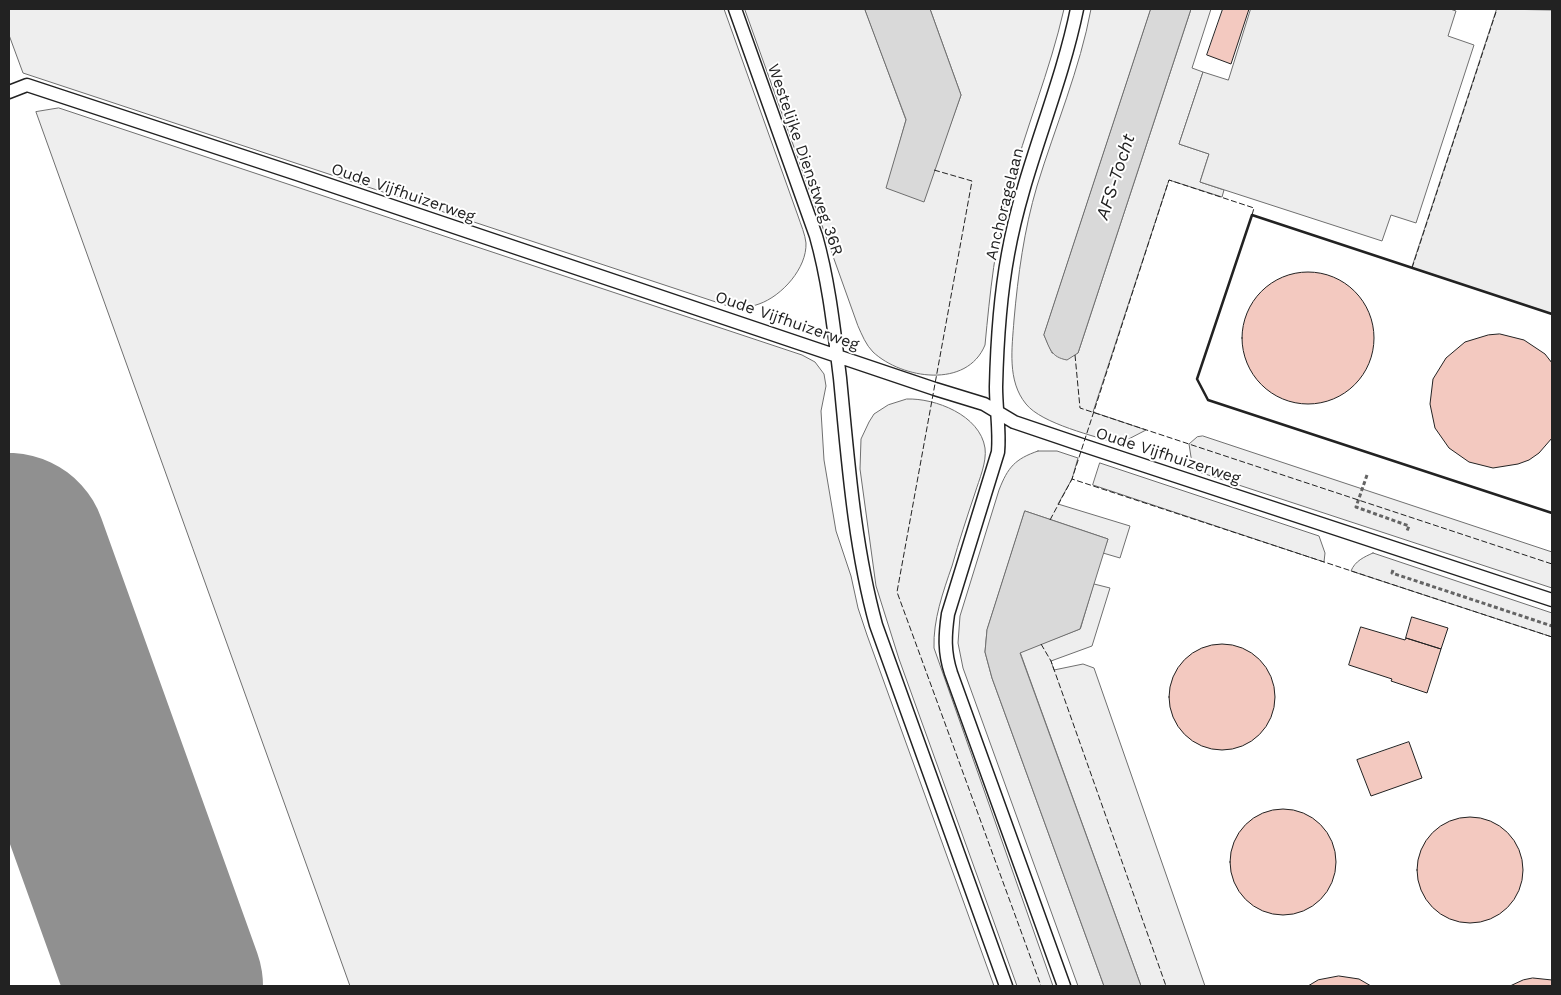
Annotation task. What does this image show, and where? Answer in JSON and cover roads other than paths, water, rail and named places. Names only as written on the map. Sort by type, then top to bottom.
[{"type":"lane","name":"Westelijke Dienstweg 36R","points":[[735,9],[816,236],[825,268],[859,542],[876,625],[1006,986]]},
{"type":"lane","name":"Anchoragelaan","points":[[1064,986],[962,705],[945,653],[945,632],[948,614],[998,452],[997,356],[1008,255],[1024,184],[1065,59],[1077,9]]},
{"type":"lane","name":"Oude Vijfhuizerweg","points":[[9,92],[27,85],[984,404],[1014,422],[1552,600]]},
{"type":"water","points":[[865,9],[930,9],[961,95],[924,202],[886,188],[906,120]]},
{"type":"water","name":"AFS-Tocht","points":[[1151,9],[1191,9],[1078,353],[1067,360],[1062,359],[1054,354],[1044,335]]},
{"type":"water","points":[[1025,511],[1108,539],[1080,629],[1020,653],[1141,986],[1104,986],[992,678],[985,652],[987,630]]}]
